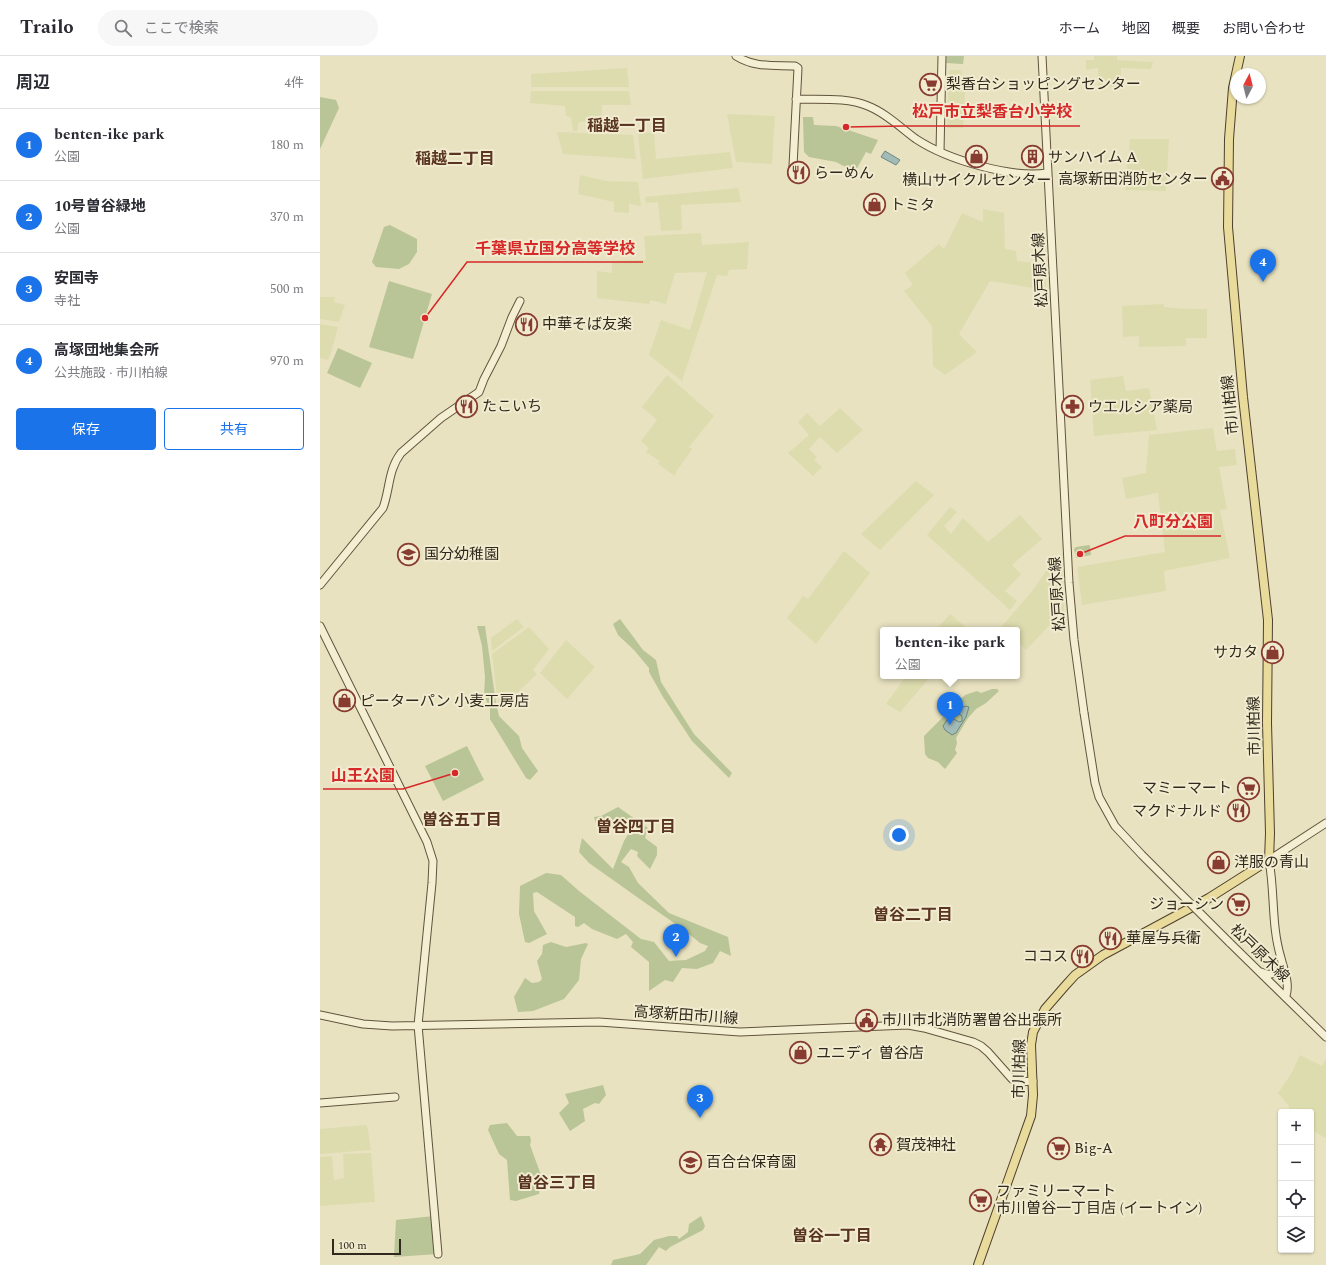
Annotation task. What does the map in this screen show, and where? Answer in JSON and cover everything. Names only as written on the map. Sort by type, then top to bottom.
[{"type":"main road","name":"市川柏線","points":[[978,1265],[1031,1116],[1033,1081],[1031,1045],[1035,1028],[1045,1009],[1070,980],[1114,948],[1209,898],[1269,860],[1270,833],[1267,723],[1268,620],[1254,482],[1244,406],[1228,227],[1229,139],[1233,88],[1240,56]]},
{"type":"street","points":[[736,56],[757,65],[795,66],[798,68],[793,166]]},
{"type":"street","points":[[940,152],[942,56]]},
{"type":"street","name":"松戸原木線","points":[[1042,56],[1069,583],[1074,640],[1097,790],[1115,826],[1142,855],[1326,1037]]},
{"type":"street","points":[[796,99],[844,100],[868,106],[877,110],[918,140],[940,152],[967,162],[1023,174],[1047,173]]},
{"type":"street","points":[[320,585],[383,508],[396,459],[441,418],[479,392],[520,301]]},
{"type":"street","points":[[320,626],[427,842],[433,861],[418,1025],[438,1254]]},
{"type":"street","points":[[1286,996],[1288,990],[1287,979],[1274,922],[1269,860],[1326,823]]},
{"type":"street","points":[[1256,969],[1263,973],[1272,975],[1276,973],[1283,965]]},
{"type":"street","name":"高塚新田市川線","points":[[320,1015],[369,1025],[392,1026],[599,1022],[740,1032],[914,1026],[981,1046],[1012,1079],[1020,1082],[1033,1081]]},
{"type":"street","points":[[320,1103],[395,1096]]},
{"type":"green space","points":[[947,56],[964,56],[963,64],[946,63]]},
{"type":"green space","points":[[1094,56],[1117,56],[1117,60],[1153,62],[1151,69],[1121,68],[1121,87],[1098,87],[1098,68],[1086,70],[1086,60],[1094,60]]},
{"type":"green space","points":[[627,68],[629,87],[531,87],[531,74]]},
{"type":"green space","points":[[949,70],[959,70],[961,71],[962,76],[966,76],[963,128],[947,128]]},
{"type":"green space","points":[[531,91],[629,91],[631,105],[602,105],[602,120],[579,122],[577,131],[573,131],[571,117],[566,116],[565,106],[530,103]]},
{"type":"green space","points":[[320,97],[336,100],[339,108],[320,149]]},
{"type":"green space","points":[[727,114],[775,116],[772,164],[736,162]]},
{"type":"green space","points":[[803,117],[813,117],[814,125],[836,126],[878,140],[871,154],[866,152],[855,172],[836,162],[809,157],[804,152]]},
{"type":"green space","points":[[557,132],[633,135],[636,159],[563,154]]},
{"type":"green space","points":[[654,132],[656,159],[730,152],[733,168],[643,179],[638,134]]},
{"type":"green space","points":[[1130,139],[1169,139],[1166,191],[1125,190]]},
{"type":"green space","points":[[580,175],[606,181],[638,182],[641,206],[629,204],[629,213],[614,212],[614,202],[578,194]]},
{"type":"green space","points":[[738,188],[741,202],[681,205],[682,230],[661,231],[658,202],[646,203],[645,197]]},
{"type":"green space","points":[[983,209],[1004,213],[1005,249],[1016,251],[1017,261],[1045,264],[1046,290],[990,281],[959,334],[977,352],[945,375],[933,366],[932,326],[904,291],[913,285],[905,273],[939,244],[944,249],[962,213],[983,222]]},
{"type":"green space","points":[[390,225],[417,239],[417,252],[409,264],[399,269],[376,267],[372,262],[384,227]]},
{"type":"green space","points":[[701,233],[702,245],[749,242],[747,269],[729,270],[727,276],[717,275],[682,381],[649,355],[661,320],[690,330],[707,272],[675,273],[666,304],[651,300],[649,304],[597,298],[597,271],[612,273],[612,261],[646,260],[644,236]]},
{"type":"green space","points":[[389,281],[432,294],[413,359],[369,347]]},
{"type":"green space","points":[[320,297],[335,297],[334,302],[345,305],[339,322],[320,319]]},
{"type":"green space","points":[[1163,304],[1164,307],[1207,309],[1207,338],[1186,338],[1186,346],[1139,347],[1139,336],[1123,337],[1122,306]]},
{"type":"green space","points":[[320,324],[338,327],[328,360],[320,358]]},
{"type":"green space","points":[[338,348],[372,363],[360,388],[327,373]]},
{"type":"green space","points":[[667,375],[714,416],[689,447],[692,449],[676,472],[675,476],[658,464],[660,461],[646,452],[649,448],[641,441],[657,420],[642,407]]},
{"type":"green space","points":[[1123,376],[1126,391],[1149,388],[1157,430],[1094,436],[1090,380]]},
{"type":"green space","points":[[840,408],[863,430],[837,453],[820,437],[809,449],[817,457],[814,460],[822,467],[813,476],[788,453],[809,435],[798,422],[807,413],[820,426]]},
{"type":"green space","points":[[1213,428],[1217,451],[1235,449],[1237,465],[1219,467],[1227,509],[1220,510],[1230,558],[1164,571],[1166,591],[1082,605],[1077,567],[1165,552],[1158,493],[1126,499],[1122,478],[1146,473],[1149,435]]},
{"type":"green space","points":[[916,481],[934,495],[880,550],[861,534]]},
{"type":"green space","points":[[950,507],[957,512],[944,526],[951,534],[963,518],[988,542],[1020,515],[1042,539],[1012,565],[1021,574],[1005,591],[1017,601],[1010,610],[927,535]]},
{"type":"green space","points":[[1089,545],[1091,555],[1076,558],[1074,549],[1076,547]]},
{"type":"green space","points":[[844,551],[870,573],[816,644],[787,618],[803,596],[808,599]]},
{"type":"green space","points":[[1062,554],[1064,610],[1026,650],[1020,644],[1020,627],[1002,626],[1033,590],[1051,564]]},
{"type":"green space","points":[[950,614],[965,627],[939,627]]},
{"type":"green space","points":[[517,619],[524,627],[492,651],[491,638]]},
{"type":"green space","points":[[620,619],[643,650],[656,660],[661,682],[694,734],[732,773],[729,778],[692,741],[663,697],[649,672],[649,668],[634,650],[618,635],[613,624]]},
{"type":"green space","points":[[477,626],[485,626],[499,716],[519,736],[522,748],[538,771],[530,780],[526,778],[490,719],[490,709],[484,695],[485,677],[482,646]]},
{"type":"green space","points":[[529,627],[549,649],[533,670],[537,674],[501,708],[497,697],[492,654]]},
{"type":"green space","points":[[566,640],[595,667],[567,699],[540,673]]},
{"type":"green space","points":[[904,679],[928,679],[900,712],[886,704]]},
{"type":"green space","points":[[992,689],[997,689],[999,691],[986,703],[976,709],[968,718],[956,738],[957,743],[955,750],[957,753],[945,769],[938,762],[928,758],[925,754],[924,736],[965,695],[977,691],[981,693]]},
{"type":"green space","points":[[467,746],[484,780],[443,801],[425,766]]},
{"type":"green space","points":[[618,807],[648,828],[645,838],[657,847],[657,855],[650,869],[637,856],[638,852],[631,849],[621,862],[629,867],[638,883],[669,913],[728,937],[731,956],[720,951],[713,963],[697,969],[682,968],[673,982],[665,980],[649,991],[649,962],[631,947],[633,942],[626,934],[617,939],[592,929],[584,923],[578,927],[575,926],[575,917],[537,892],[533,893],[534,911],[547,934],[529,943],[525,942],[519,914],[520,886],[546,873],[561,875],[579,891],[641,939],[654,942],[669,961],[686,960],[705,951],[708,946],[700,943],[589,863],[579,852],[582,838],[613,869],[624,841],[632,828],[624,817],[611,828],[604,830],[597,827],[594,817],[601,816]]},
{"type":"green space","points":[[551,942],[566,947],[586,943],[588,944],[581,959],[579,980],[564,999],[533,1011],[518,1012],[514,997],[525,978],[532,983],[539,982],[542,979],[537,961],[542,954],[543,945]]},
{"type":"green space","points":[[1300,1055],[1322,1066],[1326,1059],[1326,1138],[1314,1132],[1314,1109],[1289,1109],[1289,1106],[1278,1093],[1291,1074]]},
{"type":"green space","points":[[603,1085],[606,1095],[599,1104],[595,1103],[583,1109],[585,1121],[570,1131],[559,1113],[569,1103],[565,1094]]},
{"type":"green space","points":[[507,1123],[517,1136],[530,1136],[530,1145],[541,1175],[539,1194],[516,1201],[510,1200],[507,1160],[499,1154],[488,1130],[490,1125]]},
{"type":"green space","points":[[367,1125],[371,1150],[320,1154],[320,1129]]},
{"type":"green space","points":[[371,1153],[375,1202],[320,1206],[320,1157],[332,1156],[334,1180],[344,1178],[343,1154]]},
{"type":"green space","points":[[434,1216],[438,1254],[394,1257],[396,1220]]},
{"type":"green space","points":[[701,1216],[705,1226],[703,1230],[670,1247],[666,1251],[659,1247],[646,1265],[611,1265],[613,1260],[640,1254],[654,1240],[669,1236],[677,1236],[679,1239],[688,1232],[689,1224]]},
{"type":"water","points":[[885,151],[900,160],[896,165],[881,157]]},
{"type":"water","points":[[966,706],[969,707],[966,717],[956,733],[952,735],[945,730],[943,726],[947,720],[952,718],[959,722],[962,721],[962,716],[959,714],[959,708]]},
{"type":"place","name":"梨香台ショッピングセンター","points":[[931,84]]},
{"type":"place","name":"松戸市立梨香台小学校","points":[[846,127]]},
{"type":"place","name":"横山サイクルセンター","points":[[977,157]]},
{"type":"place","name":"サンハイム A","points":[[1032,157]]},
{"type":"place","name":"らーめん","points":[[798,173]]},
{"type":"place","name":"高塚新田消防センター","points":[[1223,179]]},
{"type":"place","name":"トミタ","points":[[875,205]]},
{"type":"place","name":"高塚団地集会所","points":[[1263,282]]},
{"type":"place","name":"千葉県立国分高等学校","points":[[425,318]]},
{"type":"place","name":"中華そば友楽","points":[[526,324]]},
{"type":"place","name":"たこいち","points":[[466,406]]},
{"type":"place","name":"ウエルシア薬局","points":[[1073,407]]},
{"type":"place","name":"国分幼稚園","points":[[409,554]]},
{"type":"place","name":"八町分公園","points":[[1080,554]]},
{"type":"place","name":"サカタ","points":[[1273,652]]},
{"type":"place","name":"ピーターパン 小麦工房店","points":[[345,701]]},
{"type":"place","name":"benten-ike park","points":[[950,725]]},
{"type":"place","name":"山王公園","points":[[455,773]]},
{"type":"place","name":"マミーマート","points":[[1248,788]]},
{"type":"place","name":"マクドナルド","points":[[1238,811]]},
{"type":"place","name":"洋服の青山","points":[[1218,862]]},
{"type":"place","name":"ジョーシン","points":[[1239,904]]},
{"type":"place","name":"華屋与兵衛","points":[[1111,938]]},
{"type":"place","name":"ココス","points":[[1083,956]]},
{"type":"place","name":"10号曽谷緑地","points":[[676,957]]},
{"type":"place","name":"市川市北消防署曽谷出張所","points":[[866,1020]]},
{"type":"place","name":"ユニディ 曽谷店","points":[[800,1053]]},
{"type":"place","name":"安国寺","points":[[700,1118]]},
{"type":"place","name":"賀茂神社","points":[[881,1145]]},
{"type":"place","name":"Big-A","points":[[1058,1148]]},
{"type":"place","name":"百合台保育園","points":[[691,1162]]},
{"type":"place","name":"ファミリーマート 市川曽谷一丁目店 (イートイン)","points":[[980,1200]]},
{"type":"district","name":"稲越一丁目","points":[[627,125]]},
{"type":"district","name":"稲越二丁目","points":[[455,158]]},
{"type":"district","name":"曽谷五丁目","points":[[462,819]]},
{"type":"district","name":"曽谷四丁目","points":[[636,826]]},
{"type":"district","name":"曽谷二丁目","points":[[913,914]]},
{"type":"district","name":"曽谷三丁目","points":[[557,1182]]},
{"type":"district","name":"曽谷一丁目","points":[[832,1235]]}]
